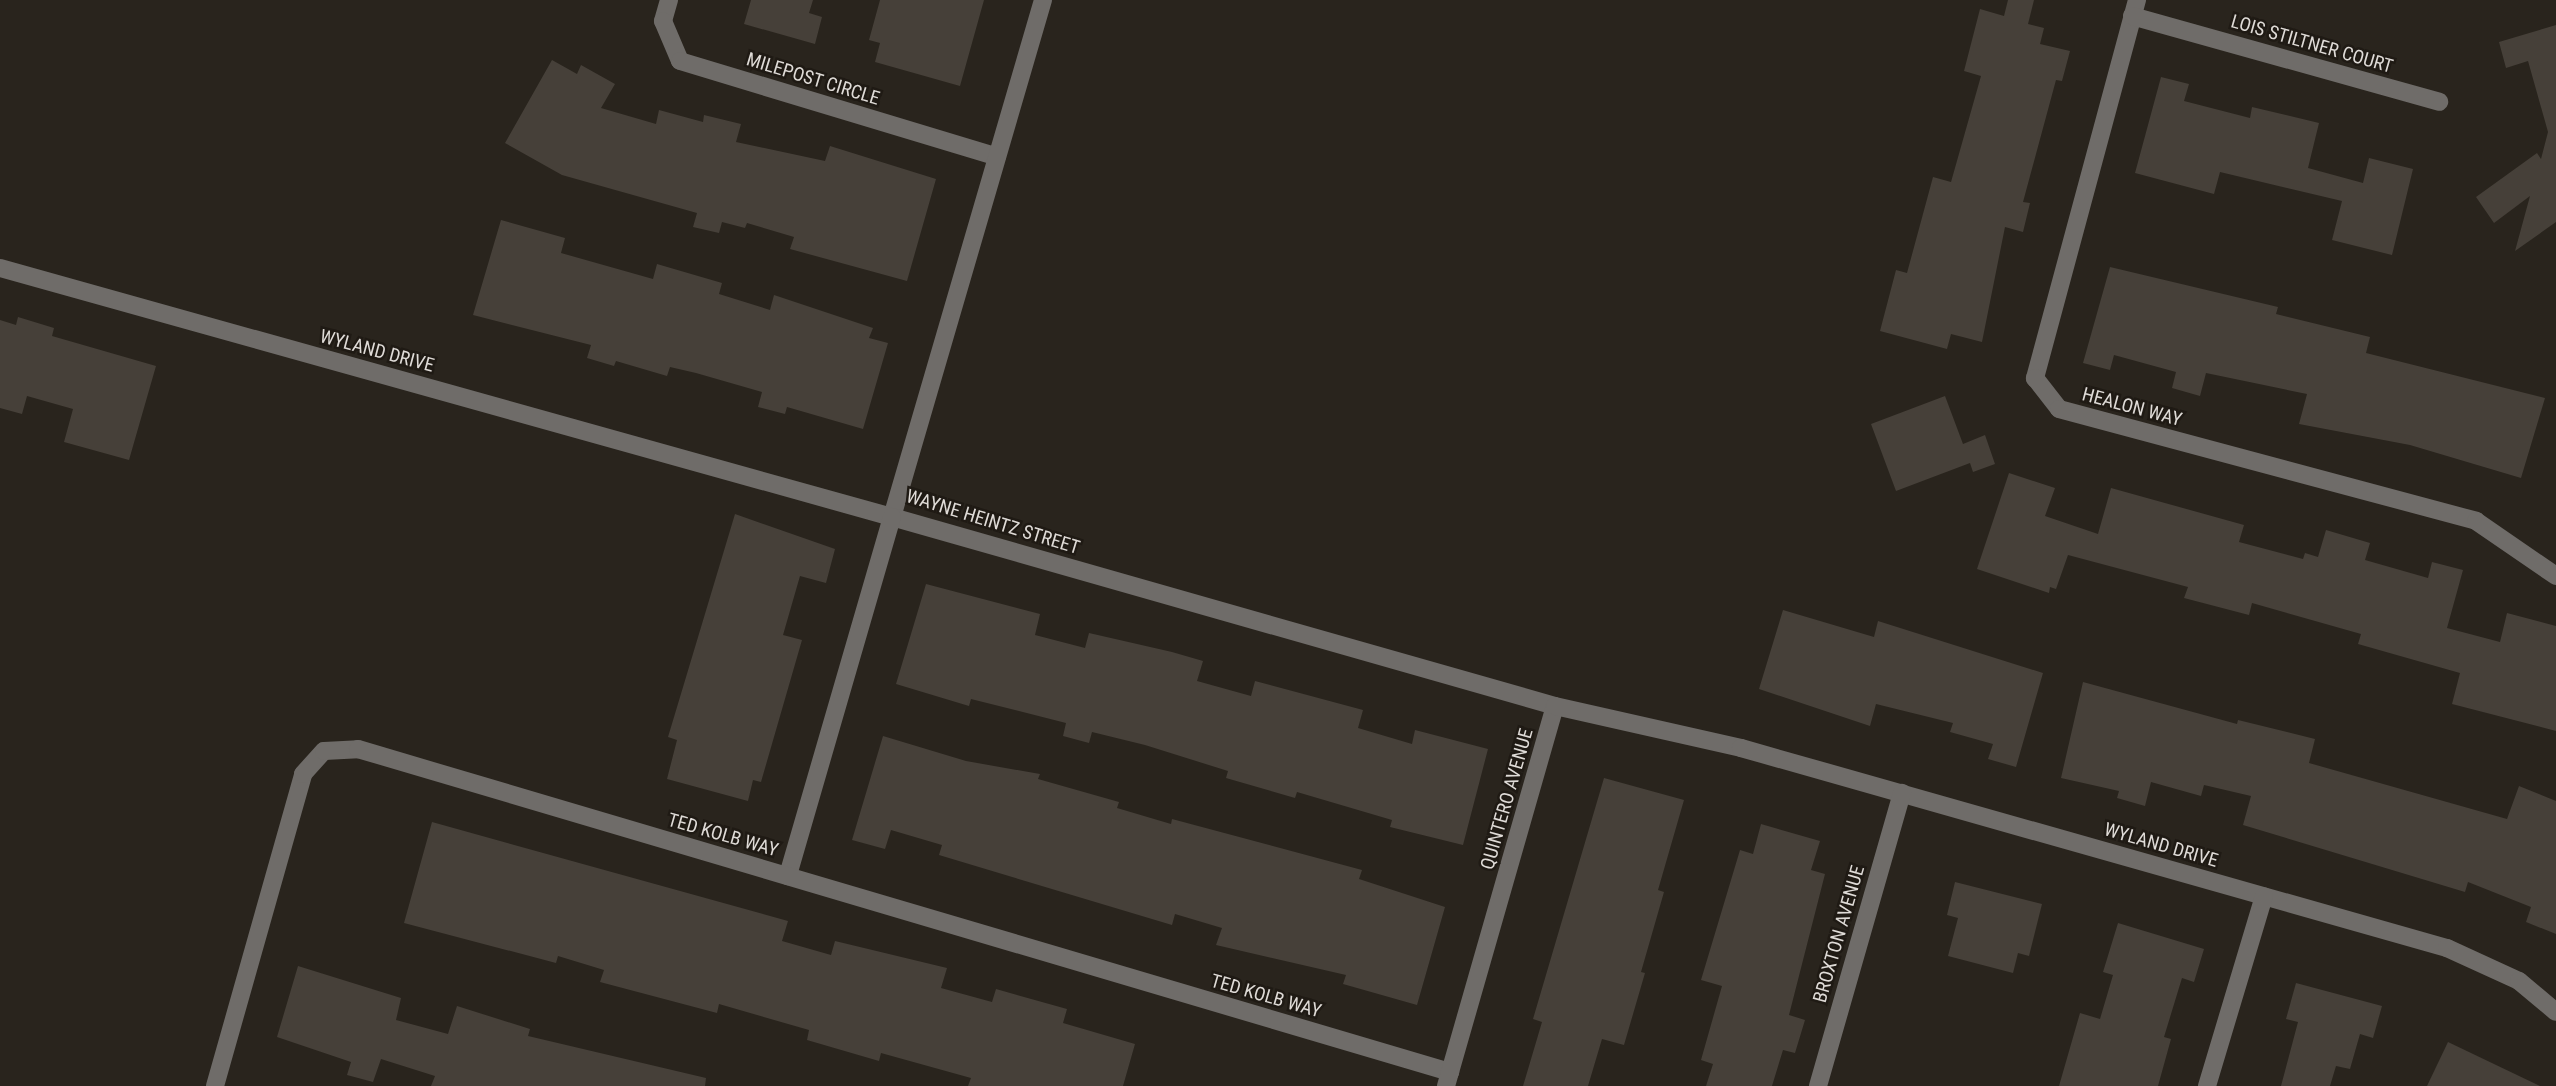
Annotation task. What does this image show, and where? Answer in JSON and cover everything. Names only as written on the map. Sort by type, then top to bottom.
[{"type":"street","name":"MILEPOST CIRCLE","points":[[669,0],[663,21],[680,61],[997,157]]},
{"type":"street","name":"WAYNE HEINTZ STREET","points":[[1043,0],[892,517],[1555,706]]},
{"type":"street","name":"LOIS STILTNER COURT","points":[[2134,8],[2439,102]]},
{"type":"street","name":"HEALON WAY","points":[[2134,8],[2035,378],[2059,409],[2476,521],[2556,576]]},
{"type":"street","name":"WYLAND DRIVE","points":[[0,268],[743,473],[892,517]]},
{"type":"street","points":[[788,876],[892,517]]},
{"type":"street","name":"WYLAND DRIVE","points":[[1555,706],[1741,748],[2447,948],[2519,981],[2554,1007]]},
{"type":"street","name":"QUINTERO AVENUE","points":[[1448,1079],[1555,706]]},
{"type":"street","name":"TED KOLB WAY","points":[[215,1086],[303,774],[324,751],[358,749],[788,876],[1448,1079]]},
{"type":"street","name":"BROXTON AVENUE","points":[[1818,1086],[1902,793]]},
{"type":"street","points":[[2207,1086],[2264,896]]},
{"type":"building","points":[[751,0],[813,0],[809,13],[822,17],[815,44],[744,24]]},
{"type":"building","points":[[880,0],[984,0],[960,86],[875,62],[880,43],[869,40]]},
{"type":"building","points":[[2008,0],[2034,0],[2028,24],[2044,28],[2040,44],[2070,51],[2062,81],[2056,80],[2023,202],[2030,203],[2023,232],[2005,227],[1982,342],[1951,334],[1947,349],[1880,331],[1896,270],[1907,273],[1933,177],[1951,182],[1981,76],[1964,71],[1980,9],[2004,16]]},
{"type":"building","points":[[2556,25],[2556,222],[2515,251],[2530,196],[2494,223],[2476,197],[2537,153],[2541,159],[2548,132],[2528,61],[2506,68],[2499,42]]},
{"type":"building","points":[[552,60],[577,74],[581,65],[615,84],[601,108],[656,124],[659,110],[703,122],[704,115],[741,124],[736,142],[825,161],[830,146],[936,179],[907,281],[790,249],[794,237],[747,223],[745,228],[722,222],[719,233],[693,227],[697,213],[562,175],[505,143]]},
{"type":"building","points":[[2161,77],[2189,84],[2184,101],[2250,118],[2252,107],[2319,123],[2308,168],[2363,183],[2369,158],[2413,169],[2392,255],[2332,240],[2342,201],[2220,172],[2214,194],[2135,173]]},
{"type":"building","points":[[501,220],[565,238],[561,253],[653,279],[657,264],[722,283],[719,294],[770,310],[774,295],[873,328],[869,338],[888,343],[863,429],[787,407],[785,414],[758,407],[762,392],[696,373],[670,367],[667,376],[616,361],[614,366],[587,358],[591,345],[473,315]]},
{"type":"building","points":[[2110,267],[2278,307],[2276,314],[2370,337],[2366,353],[2545,398],[2521,478],[2410,445],[2299,424],[2307,394],[2206,373],[2200,396],[2172,388],[2176,372],[2114,355],[2110,370],[2083,363]]},
{"type":"building","points":[[18,317],[54,328],[52,336],[156,366],[129,460],[64,442],[73,409],[27,396],[22,414],[0,408],[0,320],[16,325]]},
{"type":"building","points":[[1945,396],[1963,444],[1985,435],[1995,464],[1973,472],[1970,463],[1896,491],[1871,424]]},
{"type":"building","points":[[2009,473],[2055,488],[2045,516],[2098,534],[2111,488],[2244,525],[2239,542],[2303,559],[2305,553],[2318,557],[2326,530],[2370,543],[2365,560],[2428,578],[2432,562],[2463,570],[2447,628],[2500,642],[2507,613],[2556,626],[2556,731],[2452,704],[2460,673],[2358,644],[2361,634],[2252,603],[2249,615],[2184,598],[2188,587],[2068,555],[2056,589],[2050,587],[2049,593],[1977,569]]},
{"type":"building","points":[[735,514],[835,549],[826,583],[800,576],[783,635],[802,640],[761,782],[753,780],[748,801],[667,779],[677,740],[668,737]]},
{"type":"building","points":[[926,584],[1040,614],[1035,635],[1085,648],[1089,633],[1172,652],[1203,661],[1197,681],[1251,696],[1255,681],[1363,710],[1358,728],[1412,744],[1415,730],[1488,749],[1463,845],[1390,827],[1392,820],[1297,792],[1295,798],[1226,778],[1228,771],[1145,745],[1092,732],[1089,743],[1063,736],[1066,723],[971,699],[969,706],[896,684]]},
{"type":"building","points":[[1783,610],[1874,637],[1878,621],[2043,673],[2016,767],[1988,759],[1993,744],[1950,732],[1953,723],[1876,704],[1870,726],[1759,689]]},
{"type":"building","points":[[2083,682],[2237,724],[2238,720],[2315,739],[2309,763],[2507,819],[2519,786],[2556,801],[2556,934],[2526,922],[2531,907],[2468,882],[2465,892],[2243,825],[2251,796],[2204,785],[2201,796],[2151,782],[2145,806],[2117,798],[2119,791],[2061,778]]},
{"type":"building","points":[[883,736],[966,761],[1040,774],[1038,779],[1119,802],[1117,808],[1171,824],[1172,819],[1362,870],[1359,879],[1445,907],[1417,1005],[1343,984],[1346,975],[1216,945],[1222,928],[1175,914],[1172,925],[939,855],[942,845],[891,830],[885,849],[852,840]]},
{"type":"building","points":[[1604,778],[1684,800],[1658,890],[1664,892],[1641,972],[1645,973],[1624,1045],[1602,1039],[1588,1086],[1523,1086],[1542,1022],[1533,1019]]},
{"type":"building","points":[[432,822],[788,921],[782,941],[831,955],[835,941],[947,968],[941,988],[992,1002],[996,989],[1067,1009],[1063,1023],[1135,1044],[1123,1086],[968,1086],[971,1078],[881,1053],[879,1061],[807,1040],[809,1030],[719,1004],[717,1013],[600,982],[604,970],[558,956],[556,963],[404,923]]},
{"type":"building","points":[[1761,824],[1820,841],[1811,870],[1825,874],[1789,1015],[1805,1020],[1795,1053],[1783,1050],[1772,1086],[1706,1086],[1713,1064],[1701,1060],[1722,986],[1701,980],[1740,850],[1753,854]]},
{"type":"building","points":[[1955,882],[2042,904],[2029,956],[2018,953],[2013,973],[1948,956],[1958,918],[1947,915]]},
{"type":"building","points":[[2118,923],[2204,949],[2194,982],[2182,978],[2164,1037],[2171,1039],[2158,1086],[2059,1086],[2080,1013],[2100,1019],[2113,975],[2103,972]]},
{"type":"building","points":[[298,966],[401,998],[396,1020],[448,1034],[457,1006],[530,1029],[528,1036],[706,1078],[705,1086],[431,1086],[435,1076],[381,1059],[373,1082],[347,1075],[351,1062],[277,1037]]},
{"type":"building","points":[[2296,983],[2382,1006],[2373,1038],[2360,1034],[2350,1069],[2336,1066],[2330,1086],[2281,1086],[2298,1022],[2286,1019]]},
{"type":"building","points":[[2448,1042],[2540,1086],[2427,1086]]}]
